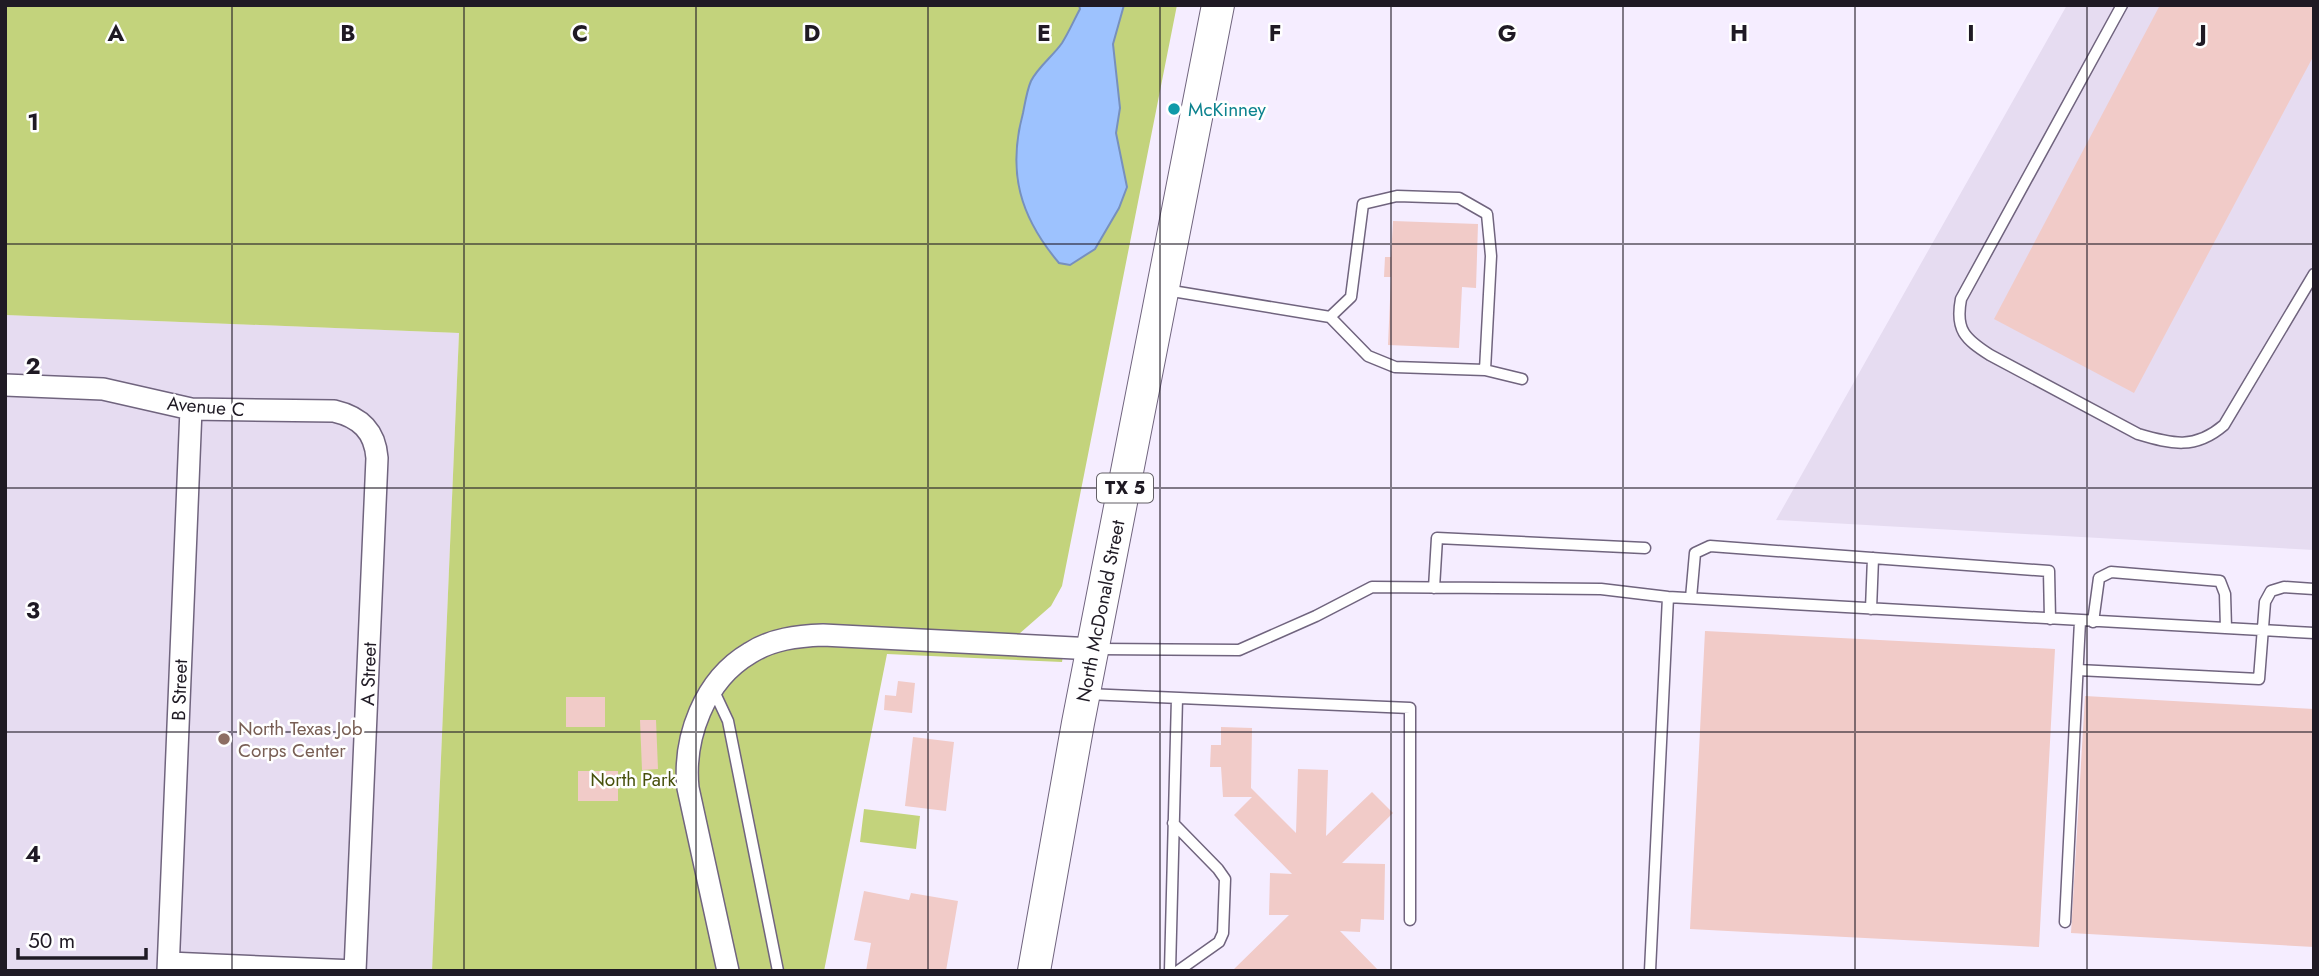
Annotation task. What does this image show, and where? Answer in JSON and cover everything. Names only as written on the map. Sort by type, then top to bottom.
[{"type":"main road","name":"North McDonald Street","points":[[1034,970],[1084,694],[1218,5]]},
{"type":"street","name":"Avenue C","points":[[5,385],[103,389],[191,409],[334,411],[363,423]]},
{"type":"street","name":"B Street","points":[[169,967],[191,409]]},
{"type":"street","name":"A Street","points":[[355,971],[377,458],[374,439],[363,423]]},
{"type":"street","points":[[728,971],[686,773],[691,733],[713,689],[732,665],[751,651],[800,636],[866,636],[1094,649]]},
{"type":"street","points":[[169,967],[355,971]]},
{"type":"lane","points":[[2122,5],[1961,299],[1959,323],[1963,333],[1971,343],[1990,355],[2138,434],[2162,441],[2199,441],[2224,425],[2314,274]]},
{"type":"lane","points":[[1330,317],[1351,297],[1363,204],[1397,196],[1459,198],[1487,214],[1491,256],[1485,370]]},
{"type":"lane","points":[[1163,289],[1330,317],[1368,356],[1395,367],[1485,370],[1522,379]]},
{"type":"lane","points":[[1434,588],[1437,538],[1645,548]]},
{"type":"lane","points":[[1691,598],[1695,553],[1710,546],[2049,571],[2050,620]]},
{"type":"lane","points":[[1871,609],[1873,558]]},
{"type":"lane","points":[[2093,622],[2099,579],[2111,572],[2220,581],[2225,594],[2225,628]]},
{"type":"lane","points":[[1094,649],[1239,650],[1316,616],[1372,587],[1601,589],[1668,597],[2050,620],[2314,632]]},
{"type":"lane","points":[[2078,670],[2259,679],[2265,602],[2271,591],[2284,587],[2314,589]]},
{"type":"lane","points":[[1650,971],[1668,597]]},
{"type":"lane","points":[[2065,922],[2080,621]]},
{"type":"lane","points":[[713,689],[728,721],[778,971]]},
{"type":"lane","points":[[1084,694],[1410,708],[1410,920]]},
{"type":"lane","points":[[1170,971],[1177,698]]},
{"type":"lane","points":[[1173,823],[1218,869],[1225,880],[1223,933],[1219,942],[1178,971]]},
{"type":"shaded area","points":[[2067,5],[2314,5],[2314,550],[1776,520]]},
{"type":"shaded area","name":"North Texas Job Corps Center","points":[[5,315],[459,333],[432,971],[5,971]]},
{"type":"green space","name":"North Park","points":[[5,5],[1177,5],[1062,586],[1051,606],[1019,634],[1066,637],[1062,662],[887,654],[824,971],[432,971],[459,333],[5,315]]},
{"type":"green space","points":[[864,809],[920,816],[916,849],[860,842]]},
{"type":"water","points":[[1079,5],[1124,5],[1113,44],[1120,108],[1116,133],[1127,187],[1119,208],[1095,249],[1070,265],[1059,263],[1026,211],[1020,193],[1016,155],[1018,134],[1031,81],[1062,43],[1080,9]]},
{"type":"building","points":[[2160,5],[2314,5],[2314,55],[2134,393],[1994,319]]},
{"type":"building","points":[[1393,221],[1478,224],[1476,288],[1462,287],[1459,348],[1388,345],[1391,277],[1384,277],[1385,257],[1391,257]]},
{"type":"building","points":[[1705,631],[2055,649],[2039,947],[1690,929]]},
{"type":"building","points":[[898,681],[915,683],[912,713],[884,710],[885,695],[896,696]]},
{"type":"building","points":[[2085,696],[2314,709],[2314,947],[2071,933]]},
{"type":"building","points":[[566,697],[605,697],[605,727],[566,727]]},
{"type":"building","points":[[640,720],[656,720],[658,769],[642,770]]},
{"type":"building","points":[[1221,727],[1252,728],[1251,788],[1296,833],[1298,769],[1328,770],[1326,836],[1372,792],[1393,813],[1342,863],[1385,864],[1384,920],[1361,919],[1360,932],[1340,931],[1379,971],[1232,971],[1289,915],[1269,915],[1270,873],[1292,874],[1234,815],[1252,797],[1223,797],[1221,767],[1210,767],[1211,745],[1221,745]]},
{"type":"building","points":[[913,737],[954,742],[946,811],[905,806]]},
{"type":"building","points":[[578,771],[618,771],[618,801],[578,801]]},
{"type":"building","points":[[864,891],[909,900],[911,893],[958,901],[946,971],[866,971],[871,943],[854,940]]},
{"type":"place","name":"McKinney","points":[[1174,109]]},
{"type":"place","name":"North Texas Job Corps Center","points":[[224,739]]}]
